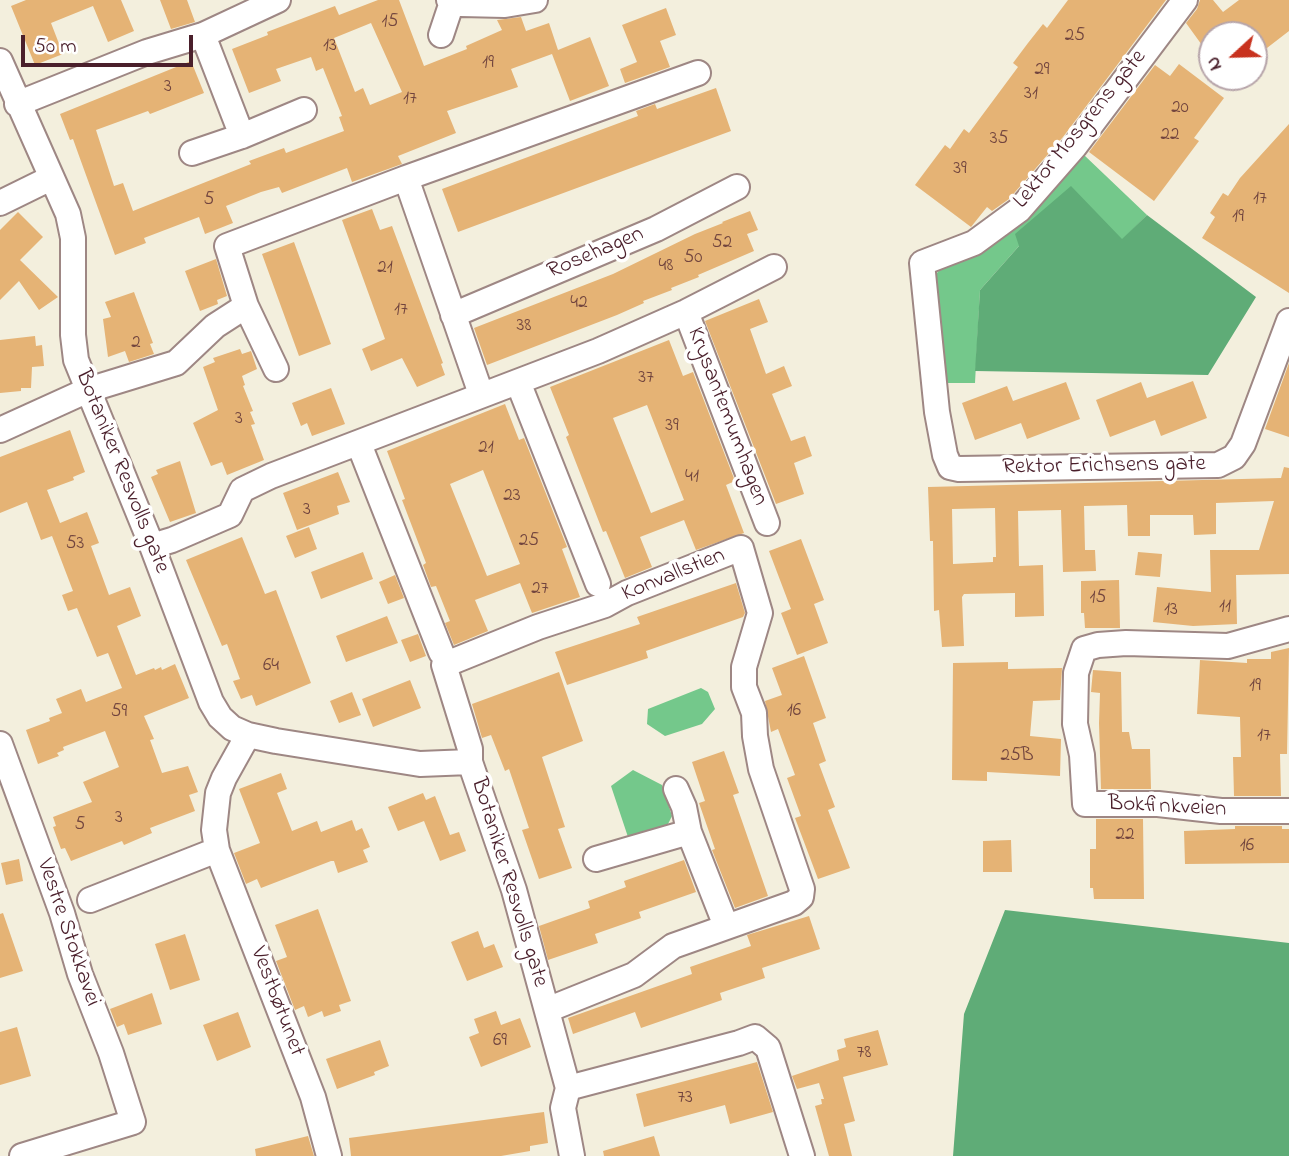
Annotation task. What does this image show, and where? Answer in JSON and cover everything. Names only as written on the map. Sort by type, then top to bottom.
[{"type":"street","points":[[9,95],[203,35],[278,0]]},
{"type":"street","points":[[441,35],[451,1],[461,4],[505,5],[535,0]]},
{"type":"street","name":"Lektor Mosgrens gate","points":[[950,467],[940,435],[922,263],[974,243],[1019,210],[1074,146],[1185,0]]},
{"type":"street","points":[[203,35],[242,136]]},
{"type":"street","name":"Botaniker Resvolls gate","points":[[0,61],[9,95],[68,214],[74,238],[73,335],[76,360],[152,546],[211,702],[220,717],[232,728],[248,735],[420,764],[470,762],[514,890],[568,1088],[563,1108],[572,1156]]},
{"type":"street","points":[[276,369],[246,306],[227,246],[406,178],[698,73]]},
{"type":"street","points":[[192,153],[304,110]]},
{"type":"street","points":[[0,203],[51,178]]},
{"type":"street","points":[[406,178],[481,394]]},
{"type":"street","name":"Rosehagen","points":[[453,315],[656,229],[737,187]]},
{"type":"street","name":"Krysantemumhagen","points":[[152,546],[173,540],[230,515],[242,490],[271,476],[598,351],[686,312],[774,267]]},
{"type":"street","points":[[0,430],[88,390],[176,363],[215,327],[246,306]]},
{"type":"street","name":"Krysantemumhagen","points":[[686,312],[767,523]]},
{"type":"street","name":"Rektor Erichsens gate","points":[[950,467],[1003,469],[1218,465],[1234,457],[1243,444],[1289,321]]},
{"type":"street","points":[[518,382],[598,584]]},
{"type":"street","points":[[359,444],[441,652]]},
{"type":"street","name":"Konvallstien","points":[[470,762],[470,749],[444,664],[538,627],[605,605],[628,593],[741,548],[760,613],[744,667],[744,687],[754,713],[761,769],[802,889],[800,897],[794,903],[673,946],[634,975],[547,1010]]},
{"type":"street","name":"Bokfinkveien","points":[[1289,629],[1228,646],[1126,643],[1084,649],[1076,673],[1075,724],[1082,755],[1085,804],[1158,804],[1221,811],[1289,810]]},
{"type":"street","name":"Vestbøtunet","points":[[248,735],[218,793],[214,831],[217,850],[313,1097],[329,1156]]},
{"type":"street","name":"Vestre Stokkavei","points":[[0,744],[134,1122],[22,1156]]},
{"type":"street","points":[[676,789],[684,807],[688,832],[726,926]]},
{"type":"street","points":[[596,859],[688,832]]},
{"type":"street","points":[[90,900],[217,850]]},
{"type":"street","points":[[568,1088],[755,1037],[768,1048],[802,1156]]},
{"type":"green space","points":[[1084,155],[1147,215],[1123,239],[1019,246],[980,290],[975,383],[943,383],[931,281],[943,265],[1033,211]]},
{"type":"green space","points":[[1071,186],[1122,239],[1147,215],[1256,297],[1208,375],[975,371],[980,290],[1019,246],[1015,234]]},
{"type":"green space","points":[[701,688],[708,692],[715,709],[702,724],[665,736],[647,724],[648,709]]},
{"type":"green space","points":[[633,770],[662,785],[672,816],[668,824],[629,840],[611,786]]},
{"type":"green space","points":[[1005,910],[1289,943],[1289,1156],[953,1156],[964,1014]]},
{"type":"building","points":[[26,0],[121,0],[134,31],[108,42],[93,6],[51,23],[63,54],[35,65],[11,6]]},
{"type":"building","points":[[160,0],[187,0],[195,22],[171,29]]},
{"type":"building","points":[[378,0],[399,0],[424,66],[467,49],[466,46],[502,30],[497,20],[521,17],[526,31],[549,23],[558,50],[590,37],[609,86],[570,101],[552,54],[511,69],[518,87],[447,111],[456,133],[398,156],[402,164],[352,182],[347,168],[282,193],[279,187],[261,192],[226,206],[233,223],[205,234],[199,217],[144,238],[146,243],[115,255],[73,139],[70,140],[60,114],[191,61],[204,93],[150,114],[148,111],[96,130],[114,186],[123,183],[133,211],[251,164],[249,161],[284,148],[286,153],[344,131],[339,117],[342,116],[323,68],[316,71],[311,57],[276,69],[281,81],[249,93],[232,49],[268,35],[267,32],[335,6],[339,15]],"holes":[[[371,23],[402,92],[370,105],[363,88],[355,92],[334,38]]]},
{"type":"building","points":[[1068,0],[1166,0],[1063,137],[1009,199],[992,211],[987,207],[971,227],[915,185],[945,145],[950,149],[964,129],[969,133],[1018,67],[1013,63],[1043,24],[1047,28]]},
{"type":"building","points":[[1200,0],[1213,0],[1223,12],[1239,0],[1289,0],[1289,31],[1268,47],[1268,21],[1198,21],[1198,40],[1186,23],[1197,9]]},
{"type":"building","points":[[666,8],[676,35],[660,41],[670,67],[625,83],[620,69],[637,62],[622,25]]},
{"type":"building","points":[[1179,64],[1198,78],[1198,91],[1215,91],[1224,98],[1194,138],[1199,141],[1154,201],[1089,152],[1155,65],[1170,76]]},
{"type":"building","points":[[716,88],[731,131],[458,232],[442,189],[638,116],[636,111],[655,104],[657,109]]},
{"type":"building","points":[[1289,124],[1289,293],[1202,238],[1215,217],[1210,213],[1223,193],[1228,196],[1240,178]]},
{"type":"building","points":[[372,209],[380,230],[392,226],[443,363],[441,364],[445,375],[417,387],[402,358],[371,371],[362,349],[385,339],[342,220]]},
{"type":"building","points":[[750,211],[758,230],[747,234],[754,251],[617,315],[487,365],[474,328],[613,274]]},
{"type":"building","points":[[18,212],[43,237],[20,260],[58,297],[39,310],[19,281],[0,300],[0,230]]},
{"type":"building","points":[[294,242],[331,344],[299,356],[262,254]]},
{"type":"building","points":[[216,259],[227,296],[217,300],[218,304],[200,311],[185,271]]},
{"type":"building","points":[[134,292],[153,343],[150,344],[154,354],[129,362],[125,351],[108,357],[103,319],[111,317],[105,302]]},
{"type":"building","points":[[759,299],[768,322],[750,329],[766,374],[784,366],[792,386],[772,394],[791,441],[805,436],[812,456],[794,463],[804,494],[776,504],[705,321]]},
{"type":"building","points":[[35,336],[36,346],[42,345],[44,366],[32,367],[31,388],[0,393],[0,340]]},
{"type":"building","points":[[669,340],[683,376],[693,372],[735,481],[726,485],[744,533],[696,550],[684,520],[640,537],[652,567],[625,578],[606,531],[603,532],[566,437],[569,435],[550,387]],"holes":[[[647,405],[684,500],[651,513],[613,418]]]},
{"type":"building","points":[[240,349],[242,354],[251,351],[257,369],[242,376],[253,411],[250,412],[255,424],[251,425],[264,460],[227,475],[222,462],[211,466],[193,423],[218,410],[203,367],[215,362],[213,358]]},
{"type":"building","points":[[1289,363],[1289,437],[1265,429]]},
{"type":"building","points":[[1193,381],[1207,418],[1161,436],[1155,420],[1110,437],[1096,400],[1141,382],[1147,398]]},
{"type":"building","points":[[1066,382],[1080,419],[1027,439],[1021,423],[975,440],[962,403],[1007,386],[1013,401]]},
{"type":"building","points":[[331,388],[345,424],[312,436],[307,423],[301,426],[292,403]]},
{"type":"building","points":[[505,404],[519,440],[524,438],[567,547],[562,549],[580,597],[532,613],[520,583],[475,600],[488,631],[454,645],[445,623],[450,621],[436,586],[431,587],[423,565],[426,563],[387,451]],"holes":[[[483,470],[520,564],[487,576],[450,484]]]},
{"type":"building","points":[[70,430],[85,472],[73,477],[74,480],[47,490],[60,523],[87,512],[99,543],[91,546],[109,595],[130,587],[141,616],[117,626],[136,675],[154,668],[155,670],[161,667],[162,670],[175,664],[189,698],[144,716],[154,739],[150,740],[162,773],[188,766],[198,792],[189,795],[195,811],[150,828],[152,833],[124,845],[122,841],[71,861],[65,848],[61,849],[53,827],[56,826],[53,817],[92,802],[83,782],[119,767],[105,731],[63,747],[64,750],[57,753],[59,756],[38,764],[26,730],[50,721],[49,718],[62,713],[56,699],[81,689],[86,702],[122,688],[108,653],[97,657],[77,608],[68,611],[62,595],[73,591],[52,536],[41,540],[27,502],[0,513],[0,457]]},
{"type":"building","points":[[180,461],[196,513],[170,522],[151,477],[158,474],[156,470]]},
{"type":"building","points":[[1284,467],[1289,468],[1289,574],[1236,575],[1237,624],[1193,626],[1153,622],[1157,587],[1211,592],[1210,550],[1259,550],[1274,501],[1216,503],[1216,534],[1194,535],[1193,515],[1150,515],[1150,536],[1128,536],[1127,505],[1084,506],[1085,550],[1095,550],[1096,571],[1063,572],[1061,510],[1018,511],[1019,566],[1043,565],[1044,616],[1015,617],[1015,593],[964,594],[964,646],[942,647],[939,610],[934,611],[933,541],[930,541],[928,487],[1281,478]],"holes":[[[995,508],[996,557],[993,557],[993,562],[953,564],[952,509]]]},
{"type":"building","points":[[338,472],[350,502],[337,506],[339,514],[297,530],[283,493]]},
{"type":"building","points":[[309,527],[317,549],[295,558],[286,536]]},
{"type":"building","points":[[242,537],[265,594],[276,590],[311,683],[256,706],[252,695],[241,699],[233,681],[240,679],[227,644],[222,646],[186,560]]},
{"type":"building","points":[[801,539],[824,600],[814,604],[828,643],[797,655],[781,613],[791,609],[769,551]]},
{"type":"building","points":[[363,552],[373,579],[321,599],[311,572]]},
{"type":"building","points":[[1138,552],[1162,554],[1160,577],[1135,575]]},
{"type":"building","points":[[395,575],[404,598],[388,604],[379,582]]},
{"type":"building","points":[[1119,580],[1120,628],[1085,628],[1084,613],[1081,613],[1081,581]]},
{"type":"building","points":[[736,583],[745,613],[743,617],[646,651],[648,658],[567,685],[555,652],[640,624],[637,617]]},
{"type":"building","points":[[387,616],[398,643],[346,662],[336,636]]},
{"type":"building","points":[[418,634],[426,656],[410,662],[401,640]]},
{"type":"building","points":[[1289,648],[1287,754],[1280,754],[1281,796],[1234,796],[1233,757],[1241,757],[1240,717],[1197,714],[1200,660],[1247,663],[1247,659],[1271,659],[1271,652]]},
{"type":"building","points":[[804,656],[826,718],[813,723],[826,761],[819,764],[835,807],[828,810],[850,868],[818,879],[795,818],[801,816],[787,778],[795,775],[778,729],[771,732],[765,701],[782,695],[772,668]]},
{"type":"building","points":[[1008,662],[1008,669],[1062,668],[1060,700],[1033,701],[1030,736],[1061,739],[1060,776],[987,772],[987,781],[952,780],[953,663]]},
{"type":"building","points":[[1093,670],[1121,672],[1122,732],[1129,732],[1132,749],[1150,749],[1151,789],[1101,789],[1100,693],[1091,692]]},
{"type":"building","points":[[559,672],[583,741],[542,757],[565,827],[558,829],[572,868],[539,879],[522,830],[529,828],[509,769],[505,771],[491,735],[482,738],[472,704]]},
{"type":"building","points":[[410,680],[421,708],[373,727],[362,699]]},
{"type":"building","points":[[352,692],[361,715],[339,723],[330,701]]},
{"type":"building","points":[[724,751],[739,793],[733,795],[768,896],[735,908],[712,850],[715,849],[699,803],[705,801],[692,762]]},
{"type":"building","points":[[281,773],[287,789],[277,793],[292,831],[317,821],[321,832],[352,820],[356,831],[362,828],[370,847],[363,850],[368,862],[338,873],[334,861],[331,861],[261,888],[257,879],[246,884],[234,853],[260,843],[239,789]]},
{"type":"building","points":[[423,793],[426,800],[435,796],[450,835],[459,832],[466,851],[440,861],[424,821],[398,831],[388,807]]},
{"type":"building","points":[[1096,819],[1143,819],[1144,899],[1094,899],[1093,888],[1090,888],[1090,849],[1096,849]]},
{"type":"building","points":[[1235,826],[1282,826],[1282,829],[1289,829],[1289,863],[1185,864],[1184,831],[1235,829]]},
{"type":"building","points":[[1011,840],[1012,872],[983,872],[983,841]]},
{"type":"building","points":[[19,859],[23,881],[6,885],[1,863]]},
{"type":"building","points":[[684,860],[696,892],[639,912],[641,918],[595,934],[598,943],[548,960],[539,926],[590,908],[588,901],[626,887],[624,881]]},
{"type":"building","points":[[318,909],[351,1001],[339,1005],[341,1011],[324,1017],[322,1011],[308,1017],[304,1006],[295,1010],[276,961],[287,957],[275,925]]},
{"type":"building","points":[[3,913],[23,971],[0,978],[0,914]]},
{"type":"building","points":[[809,916],[820,949],[762,968],[765,978],[720,993],[722,1000],[641,1028],[635,1012],[573,1034],[568,1018],[692,974],[690,967],[751,946],[747,935]]},
{"type":"building","points":[[478,931],[484,948],[494,944],[503,967],[467,981],[451,942]]},
{"type":"building","points":[[185,934],[200,980],[170,990],[155,944]]},
{"type":"building","points":[[152,993],[162,1024],[128,1035],[124,1024],[117,1027],[110,1009]]},
{"type":"building","points":[[496,1011],[501,1025],[520,1018],[531,1047],[481,1067],[469,1037],[479,1033],[474,1019]]},
{"type":"building","points":[[238,1012],[251,1047],[217,1061],[203,1025]]},
{"type":"building","points":[[17,1027],[31,1076],[0,1085],[0,1032]]},
{"type":"building","points":[[878,1030],[888,1065],[843,1077],[855,1121],[844,1124],[852,1156],[829,1156],[815,1106],[822,1104],[821,1099],[824,1099],[819,1083],[797,1089],[792,1076],[839,1060],[837,1050],[846,1047],[844,1039]]},
{"type":"building","points":[[380,1040],[389,1066],[374,1072],[375,1075],[337,1089],[326,1059]]},
{"type":"building","points":[[757,1062],[773,1112],[730,1124],[725,1105],[644,1127],[636,1094]]},
{"type":"building","points":[[544,1112],[548,1143],[530,1146],[530,1151],[501,1156],[351,1156],[349,1138]]},
{"type":"building","points":[[308,1136],[314,1156],[256,1156],[255,1149]]},
{"type":"building","points":[[654,1136],[660,1156],[604,1156],[603,1151]]}]
